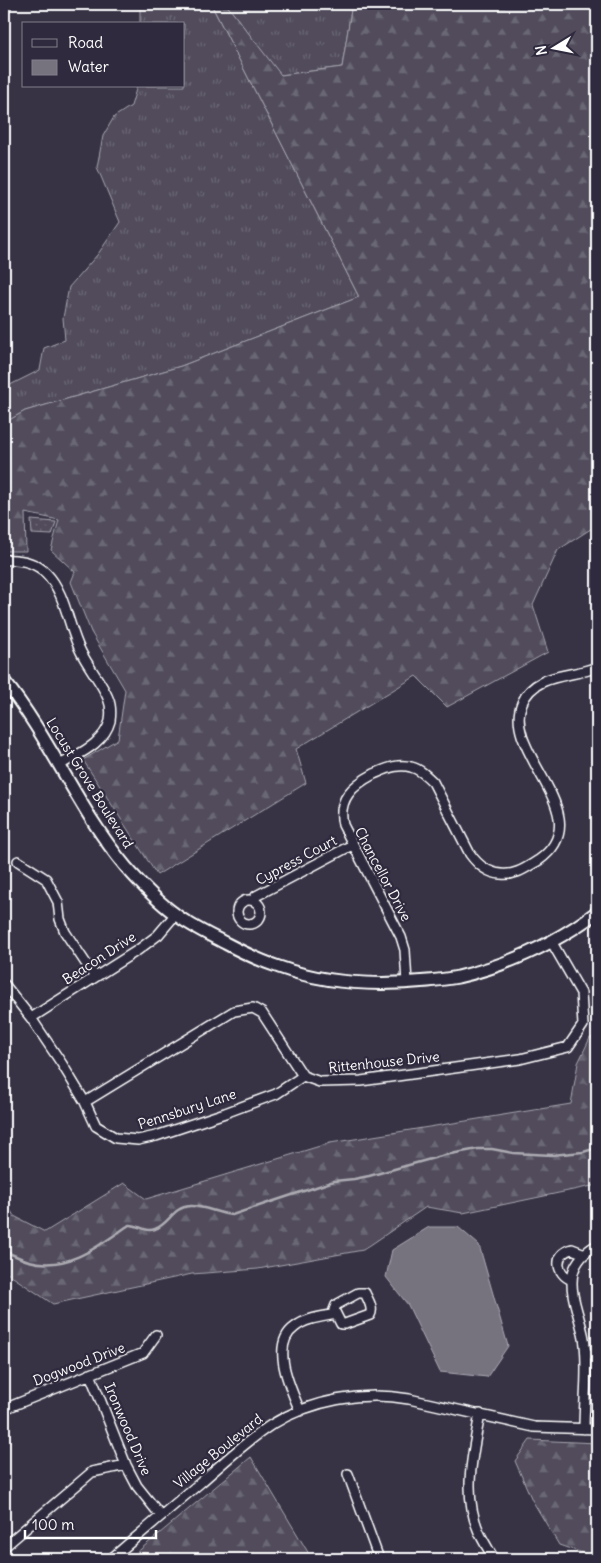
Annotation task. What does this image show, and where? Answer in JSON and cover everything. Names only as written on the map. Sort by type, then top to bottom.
[{"type":"street","points":[[4,560],[26,561],[41,569],[52,580],[61,594],[77,644],[109,703],[110,720],[101,737],[95,743],[60,765]]},
{"type":"street","name":"Chancellor Drive","points":[[407,983],[405,950],[402,937],[345,831],[341,809],[346,795],[356,784],[387,768],[405,766],[420,770],[433,782],[476,862],[487,871],[499,874],[512,874],[523,870],[554,849],[562,830],[563,817],[560,806],[523,735],[519,719],[521,706],[528,692],[538,683],[597,667]]},
{"type":"street","name":"Locust Grove Boulevard","points":[[4,681],[34,723],[116,854],[136,878],[175,915],[239,950],[280,968],[314,977],[360,983],[407,983],[456,978],[518,957],[551,942],[597,912]]},
{"type":"street","name":"Cypress Court","points":[[254,901],[256,896],[352,845]]},
{"type":"street","points":[[18,862],[46,879],[58,902],[60,919],[65,932],[95,977]]},
{"type":"street","name":"Beacon Drive","points":[[32,1018],[138,950],[158,935],[175,915]]},
{"type":"street","name":"Rittenhouse Drive","points":[[303,1076],[320,1082],[361,1081],[520,1059],[568,1046],[583,1025],[581,993],[551,942]]},
{"type":"street","name":"Pennsbury Lane","points":[[4,984],[32,1018],[85,1102],[96,1126],[116,1138],[138,1140],[156,1136],[276,1094],[303,1076]]},
{"type":"street","points":[[85,1102],[234,1011],[253,1008],[262,1013],[303,1076]]},
{"type":"street","points":[[584,1429],[586,1354],[583,1330],[573,1292],[572,1280],[576,1266],[585,1254],[597,1245]]},
{"type":"street","points":[[572,1280],[560,1271],[558,1264],[560,1258],[564,1252],[572,1249],[585,1254]]},
{"type":"street","points":[[300,1411],[285,1374],[282,1356],[284,1341],[293,1328],[307,1320],[336,1314]]},
{"type":"street","name":"Dogwood Drive","points":[[6,1408],[143,1354],[156,1335]]},
{"type":"street","points":[[586,1354],[597,1354]]},
{"type":"street","name":"Ironwood Drive","points":[[90,1374],[126,1464],[137,1486],[161,1516]]},
{"type":"street","name":"Village Boulevard","points":[[110,1559],[253,1438],[275,1422],[300,1411],[337,1400],[378,1396],[409,1399],[534,1427],[597,1429]]},
{"type":"street","points":[[4,1398],[6,1408]]},
{"type":"street","points":[[480,1414],[469,1486],[471,1508],[479,1532],[494,1559]]},
{"type":"street","points":[[4,1547],[92,1472],[126,1464]]},
{"type":"street","points":[[348,1474],[379,1559]]},
{"type":"green space","points":[[140,4],[211,4],[359,297],[181,366],[25,411],[4,423],[4,388],[40,370],[44,348],[65,340],[63,318],[69,287],[98,254],[120,222],[97,167],[103,136],[114,117],[131,106],[136,88],[185,88],[185,22],[140,22]]},
{"type":"green space","points":[[211,4],[226,4],[281,75],[342,67],[352,4],[597,4],[597,525],[558,550],[533,605],[548,652],[447,707],[416,676],[296,749],[306,783],[157,875],[83,760],[118,739],[125,690],[91,632],[71,582],[75,572],[51,550],[59,520],[25,513],[26,551],[4,551],[4,423],[25,411],[181,366],[359,297]]},
{"type":"green space","points":[[226,4],[352,4],[342,67],[280,75]]},
{"type":"green space","points":[[31,520],[56,522],[52,535],[32,534]]},
{"type":"green space","points":[[597,1037],[597,1185],[463,1213],[426,1207],[363,1250],[258,1269],[192,1274],[53,1304],[4,1271],[4,1200],[14,1216],[45,1232],[124,1183],[146,1199],[330,1143],[571,1104],[578,1063],[590,1038]]},
{"type":"green space","points":[[530,1440],[597,1443],[597,1556],[594,1557],[559,1545],[532,1500],[515,1461]]},
{"type":"green space","points":[[251,1457],[312,1559],[129,1559]]},
{"type":"water","points":[[429,1227],[458,1227],[479,1245],[508,1346],[487,1377],[440,1372],[408,1305],[386,1277],[392,1250]]},
{"type":"waterway","points":[[4,1251],[29,1261],[57,1263],[83,1255],[129,1225],[148,1230],[160,1227],[175,1212],[184,1207],[200,1207],[232,1215],[334,1181],[369,1176],[445,1155],[478,1149],[552,1155],[583,1152],[597,1148]]}]
